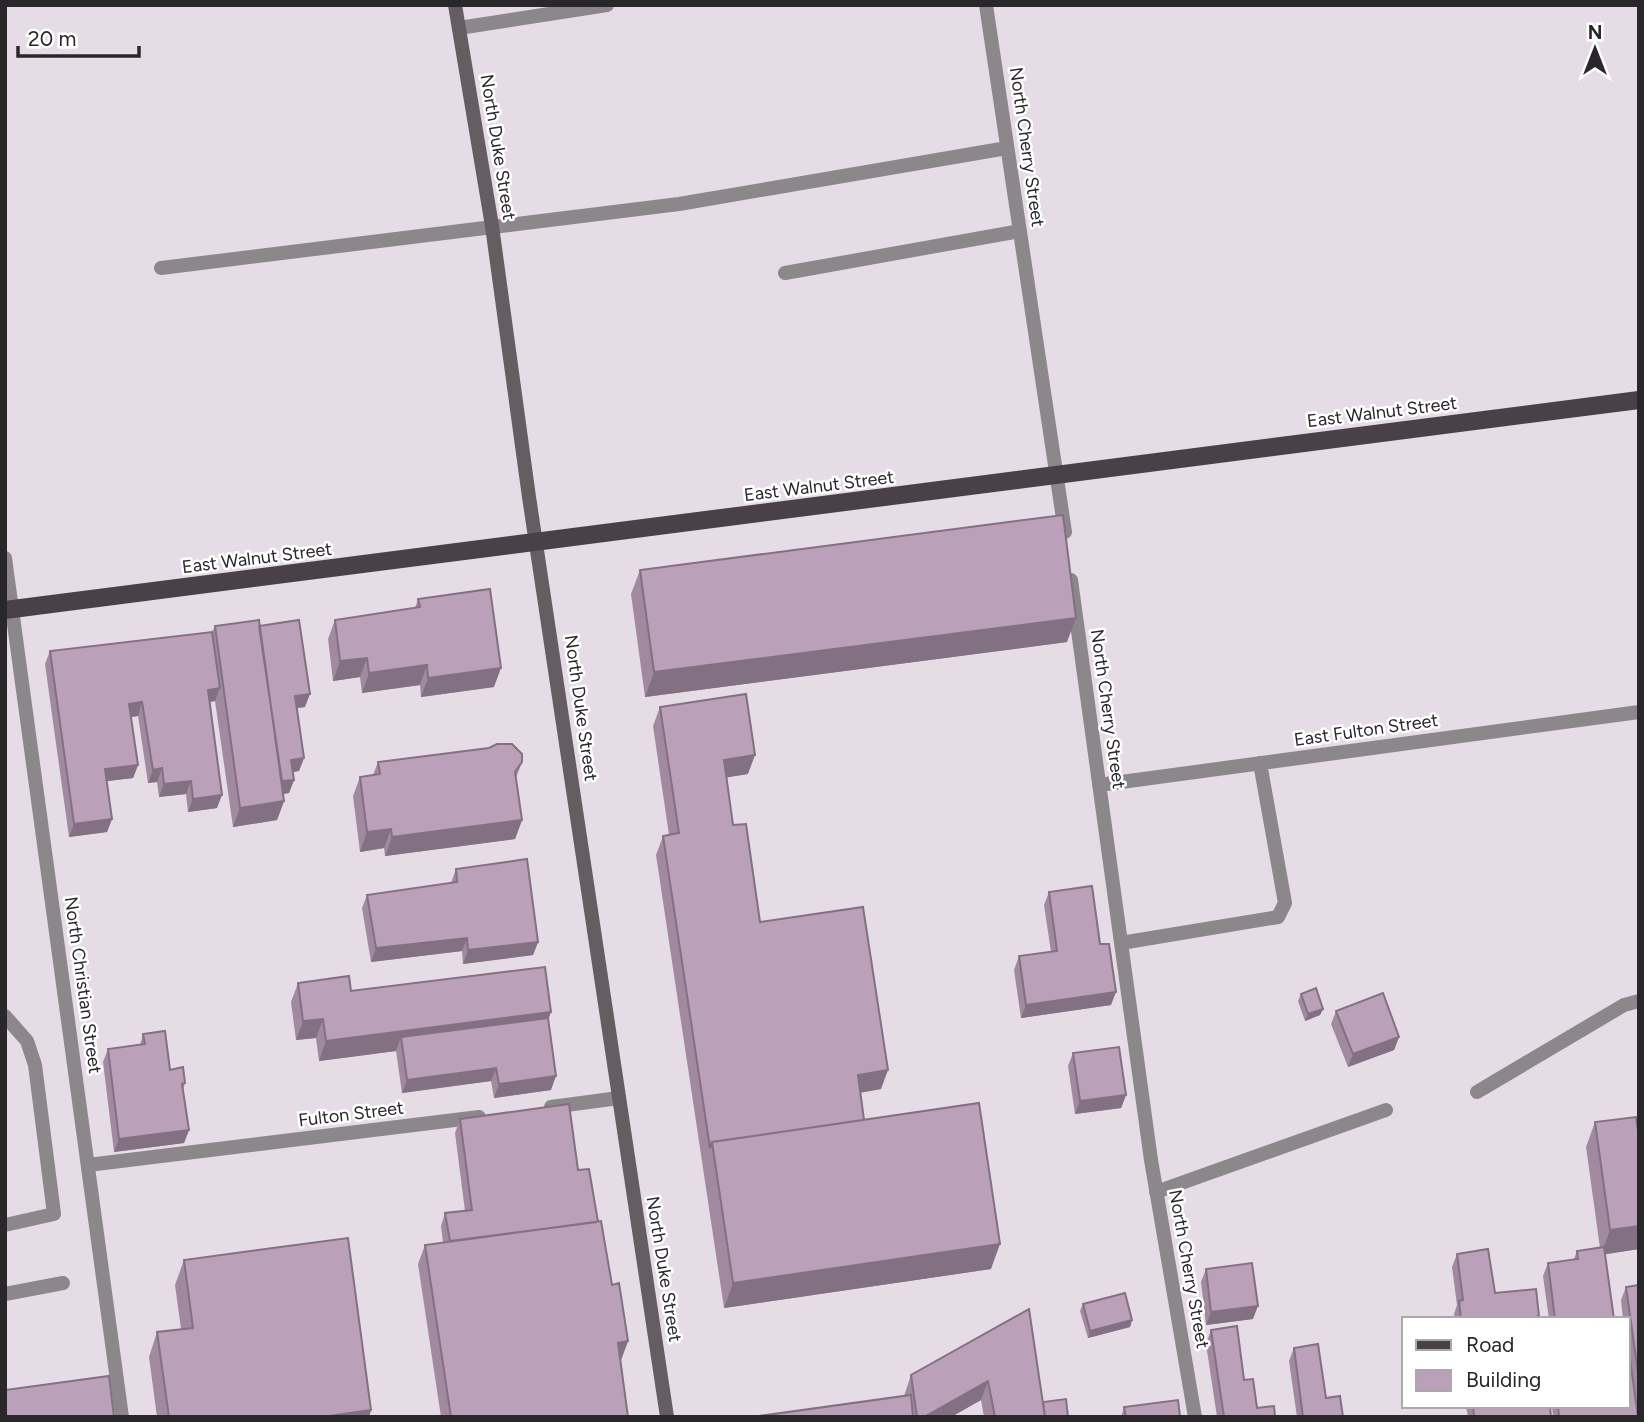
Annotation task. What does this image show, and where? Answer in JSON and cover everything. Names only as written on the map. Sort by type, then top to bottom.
[{"type":"main road","name":"North Duke Street","points":[[455,5],[492,226],[536,544],[667,1417]]},
{"type":"main road","name":"East Walnut Street","points":[[9,610],[1639,400]]},
{"type":"street","points":[[459,28],[607,5]]},
{"type":"street","name":"North Cherry Street","points":[[986,5],[1057,476],[1156,1192],[1195,1417]]},
{"type":"street","points":[[161,268],[679,204],[1007,148]]},
{"type":"street","points":[[785,273],[1020,231]]},
{"type":"street","name":"North Christian Street","points":[[5,558],[9,610],[122,1417]]},
{"type":"street","name":"East Fulton Street","points":[[1099,785],[1639,712]]},
{"type":"street","points":[[1121,943],[1278,917],[1285,903],[1260,763]]},
{"type":"street","points":[[1477,1091],[1624,1005],[1639,1001]]},
{"type":"street","points":[[5,1016],[27,1041],[35,1065],[54,1214],[5,1225]]},
{"type":"street","points":[[538,1109],[619,1098]]},
{"type":"street","points":[[1156,1192],[1386,1110]]},
{"type":"street","name":"Fulton Street","points":[[88,1165],[497,1115]]},
{"type":"street","points":[[5,1294],[62,1283]]},
{"type":"building","points":[[1063,515],[1076,618],[654,672],[640,570]]},
{"type":"building","points":[[490,589],[501,668],[428,678],[427,665],[369,673],[367,658],[340,661],[335,620],[420,607],[418,599]]},
{"type":"building","points":[[259,620],[284,801],[240,808],[215,626]]},
{"type":"building","points":[[299,620],[310,694],[295,696],[304,758],[291,760],[294,780],[282,781],[259,626]]},
{"type":"building","points":[[212,632],[220,688],[208,690],[222,795],[193,799],[191,781],[164,784],[162,768],[153,770],[142,702],[129,704],[138,765],[105,769],[112,819],[74,824],[50,651]]},
{"type":"building","points":[[746,694],[755,755],[724,760],[733,825],[746,824],[760,922],[863,907],[888,1070],[858,1075],[864,1120],[712,1142],[710,1148],[663,836],[679,833],[660,707]]},
{"type":"building","points":[[497,744],[512,744],[522,754],[522,762],[515,772],[522,820],[392,837],[391,829],[367,832],[360,777],[380,774],[378,762],[489,748]]},
{"type":"building","points":[[527,859],[538,942],[468,950],[467,938],[376,948],[367,895],[457,882],[456,869]]},
{"type":"building","points":[[1092,886],[1100,944],[1109,944],[1116,992],[1026,1005],[1019,956],[1057,951],[1049,892]]},
{"type":"building","points":[[545,967],[551,1012],[326,1041],[323,1019],[303,1021],[298,983],[349,976],[351,991]]},
{"type":"building","points":[[1316,988],[1323,1009],[1308,1014],[1301,994]]},
{"type":"building","points":[[1383,993],[1399,1037],[1353,1054],[1336,1011]]},
{"type":"building","points":[[548,1018],[556,1076],[499,1084],[496,1068],[407,1080],[401,1037]]},
{"type":"building","points":[[165,1031],[170,1070],[183,1067],[185,1083],[182,1084],[189,1130],[119,1139],[108,1049],[145,1044],[143,1034]]},
{"type":"building","points":[[1119,1047],[1126,1095],[1080,1101],[1073,1053]]},
{"type":"building","points":[[979,1103],[1000,1244],[733,1283],[712,1142]]},
{"type":"building","points":[[569,1104],[578,1170],[589,1169],[598,1222],[450,1241],[445,1213],[472,1210],[460,1119]]},
{"type":"building","points":[[1636,1117],[1639,1138],[1639,1226],[1610,1230],[1595,1122]]},
{"type":"building","points":[[601,1221],[612,1285],[619,1283],[628,1341],[618,1343],[628,1417],[451,1417],[425,1245]]},
{"type":"building","points":[[348,1238],[371,1410],[322,1417],[169,1417],[157,1332],[193,1328],[184,1260]]},
{"type":"building","points":[[1604,1247],[1614,1317],[1555,1317],[1548,1263],[1578,1259],[1577,1251]]},
{"type":"building","points":[[1488,1249],[1495,1293],[1536,1289],[1539,1316],[1461,1317],[1459,1301],[1463,1300],[1457,1254]]},
{"type":"building","points":[[1252,1263],[1258,1306],[1211,1312],[1206,1269]]},
{"type":"building","points":[[1639,1285],[1639,1379],[1626,1287]]},
{"type":"building","points":[[1125,1293],[1132,1320],[1090,1331],[1083,1304]]},
{"type":"building","points":[[1029,1309],[1045,1417],[995,1417],[988,1381],[924,1417],[917,1417],[911,1375]]},
{"type":"building","points":[[1237,1326],[1244,1380],[1253,1379],[1257,1408],[1274,1406],[1275,1417],[1224,1417],[1211,1330]]},
{"type":"building","points":[[1318,1344],[1326,1398],[1340,1396],[1343,1417],[1303,1417],[1294,1348]]},
{"type":"building","points":[[1630,1359],[1638,1417],[1559,1417],[1558,1408],[1630,1408]]},
{"type":"building","points":[[109,1376],[114,1417],[5,1417],[5,1390]]},
{"type":"building","points":[[911,1395],[913,1417],[752,1417]]},
{"type":"building","points":[[1066,1399],[1068,1417],[1045,1417],[1043,1402]]},
{"type":"building","points":[[1178,1400],[1180,1417],[1126,1417],[1124,1407]]},
{"type":"building","points":[[1473,1408],[1550,1408],[1551,1417],[1474,1417]]}]
